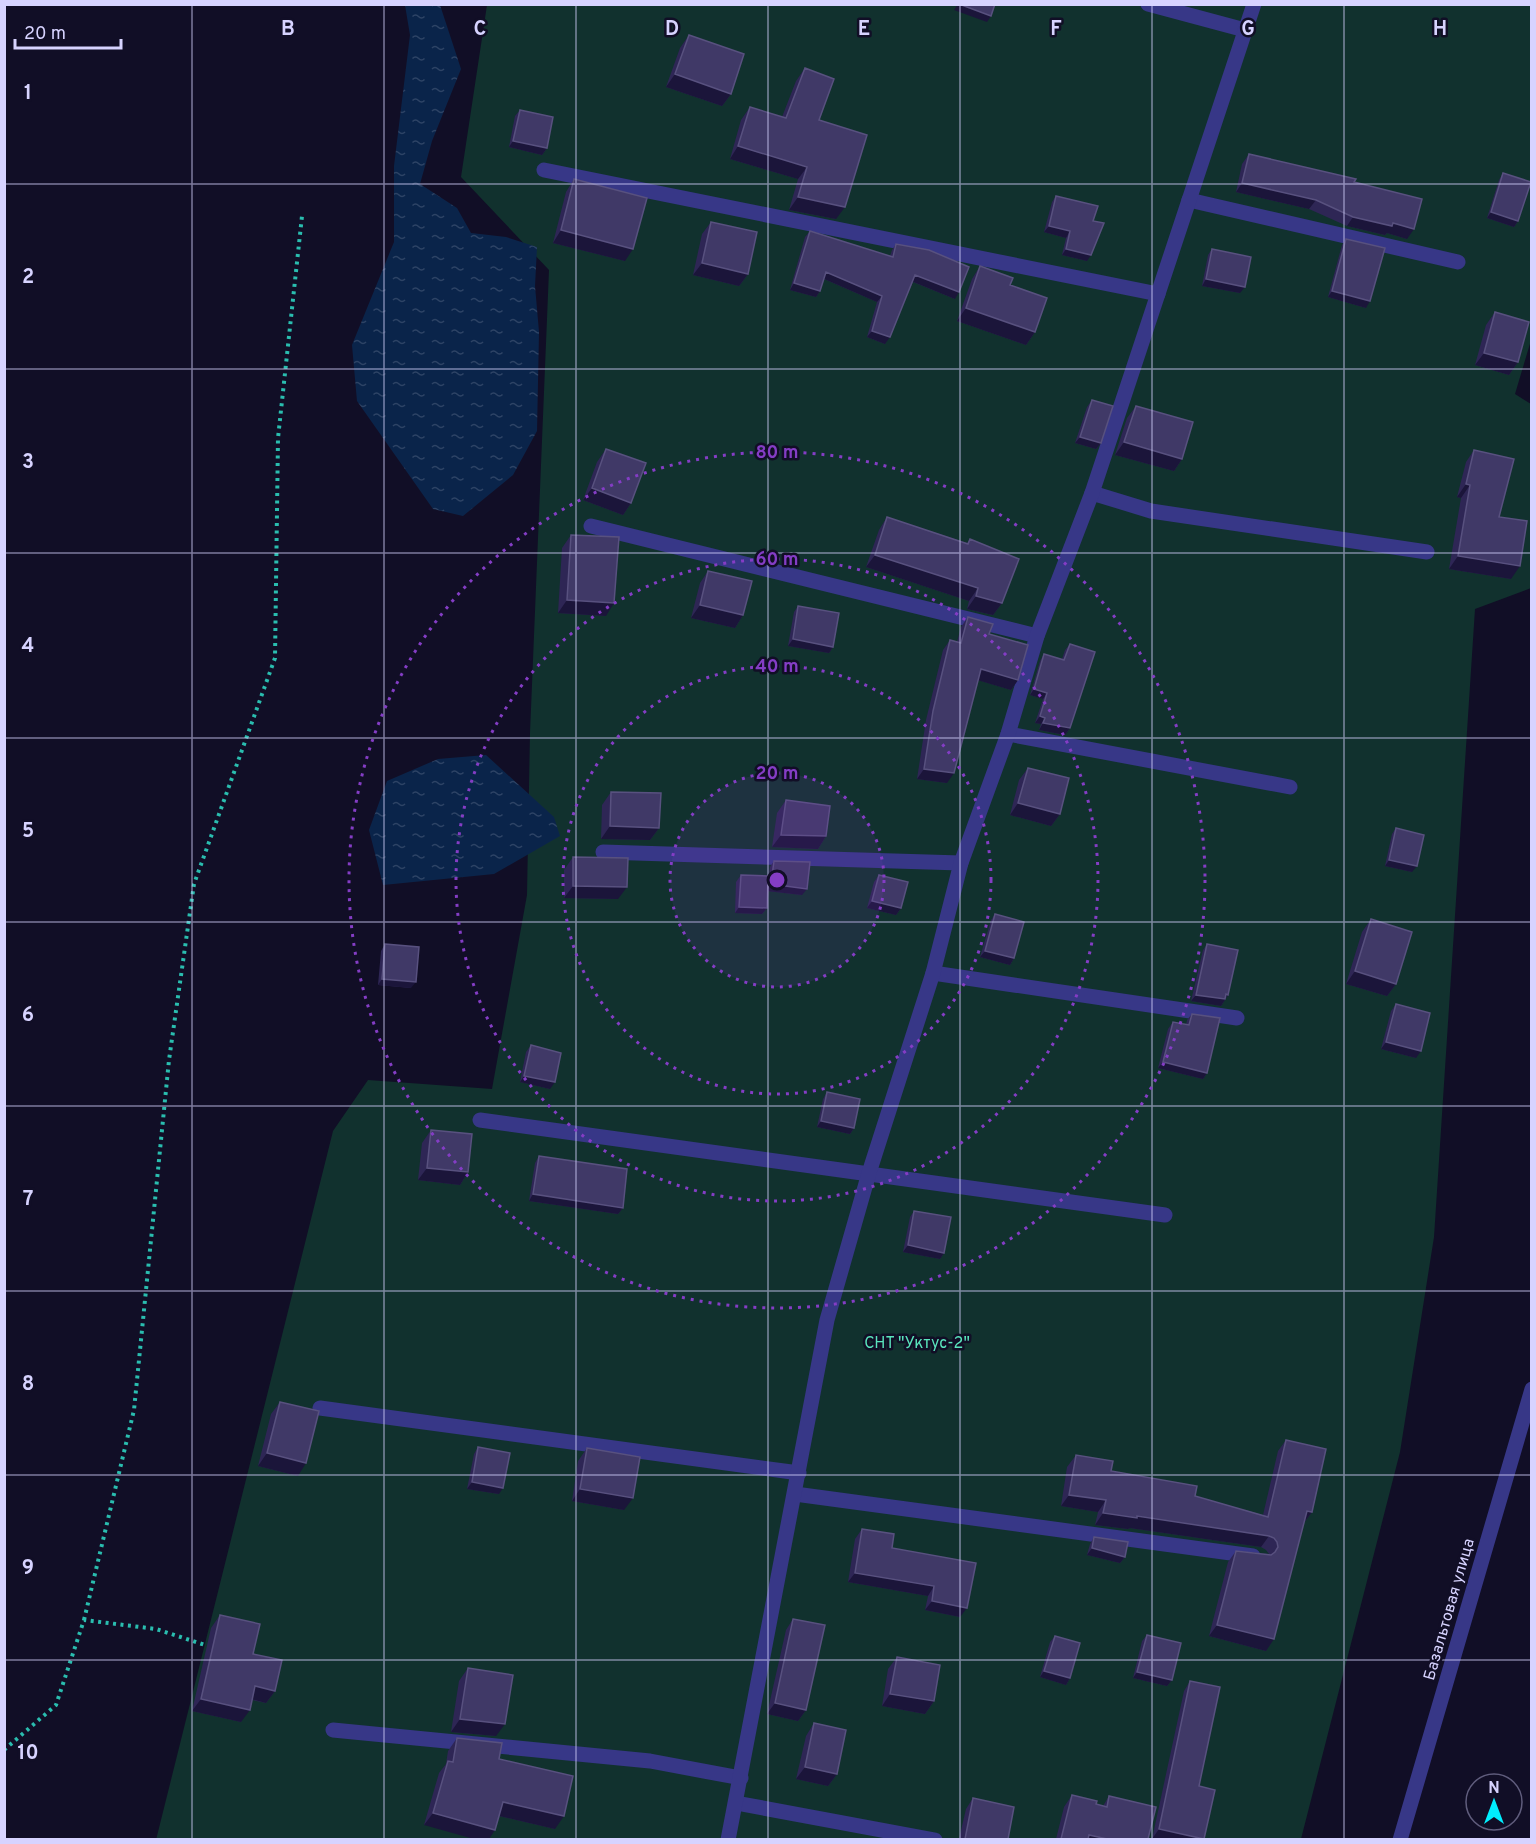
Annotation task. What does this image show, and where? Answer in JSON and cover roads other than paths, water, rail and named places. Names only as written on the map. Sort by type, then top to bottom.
[{"type":"street","points":[[1148,4],[1245,30]]},
{"type":"street","points":[[728,1839],[827,1320],[869,1173],[933,973],[961,863],[1008,734],[1037,636],[1092,493],[1254,4]]},
{"type":"street","points":[[544,170],[1158,294]]},
{"type":"street","points":[[1189,200],[1458,262]]},
{"type":"street","points":[[1092,493],[1151,511],[1427,552]]},
{"type":"street","points":[[591,526],[1037,636]]},
{"type":"street","points":[[1008,734],[1290,788]]},
{"type":"street","points":[[603,852],[961,863]]},
{"type":"street","points":[[933,973],[1237,1018]]},
{"type":"street","points":[[480,1120],[1165,1215]]},
{"type":"street","name":"Базальтовая улица","points":[[1400,1839],[1532,1389]]},
{"type":"street","points":[[321,1408],[799,1473]]},
{"type":"street","points":[[795,1494],[1260,1557]]},
{"type":"street","points":[[333,1730],[650,1761],[741,1778]]},
{"type":"street","points":[[736,1803],[936,1839]]},
{"type":"water","points":[[405,5],[440,5],[461,69],[432,141],[420,184],[457,208],[471,233],[506,237],[537,247],[535,286],[539,332],[537,431],[513,475],[463,516],[433,509],[357,401],[352,345],[394,242],[394,166],[410,35]]},
{"type":"water","points":[[486,755],[554,817],[560,836],[494,874],[383,885],[369,830],[387,781],[438,759]]},
{"type":"park label","name":"СНТ \"Уктус-2\"","points":[[917,1342]]}]
